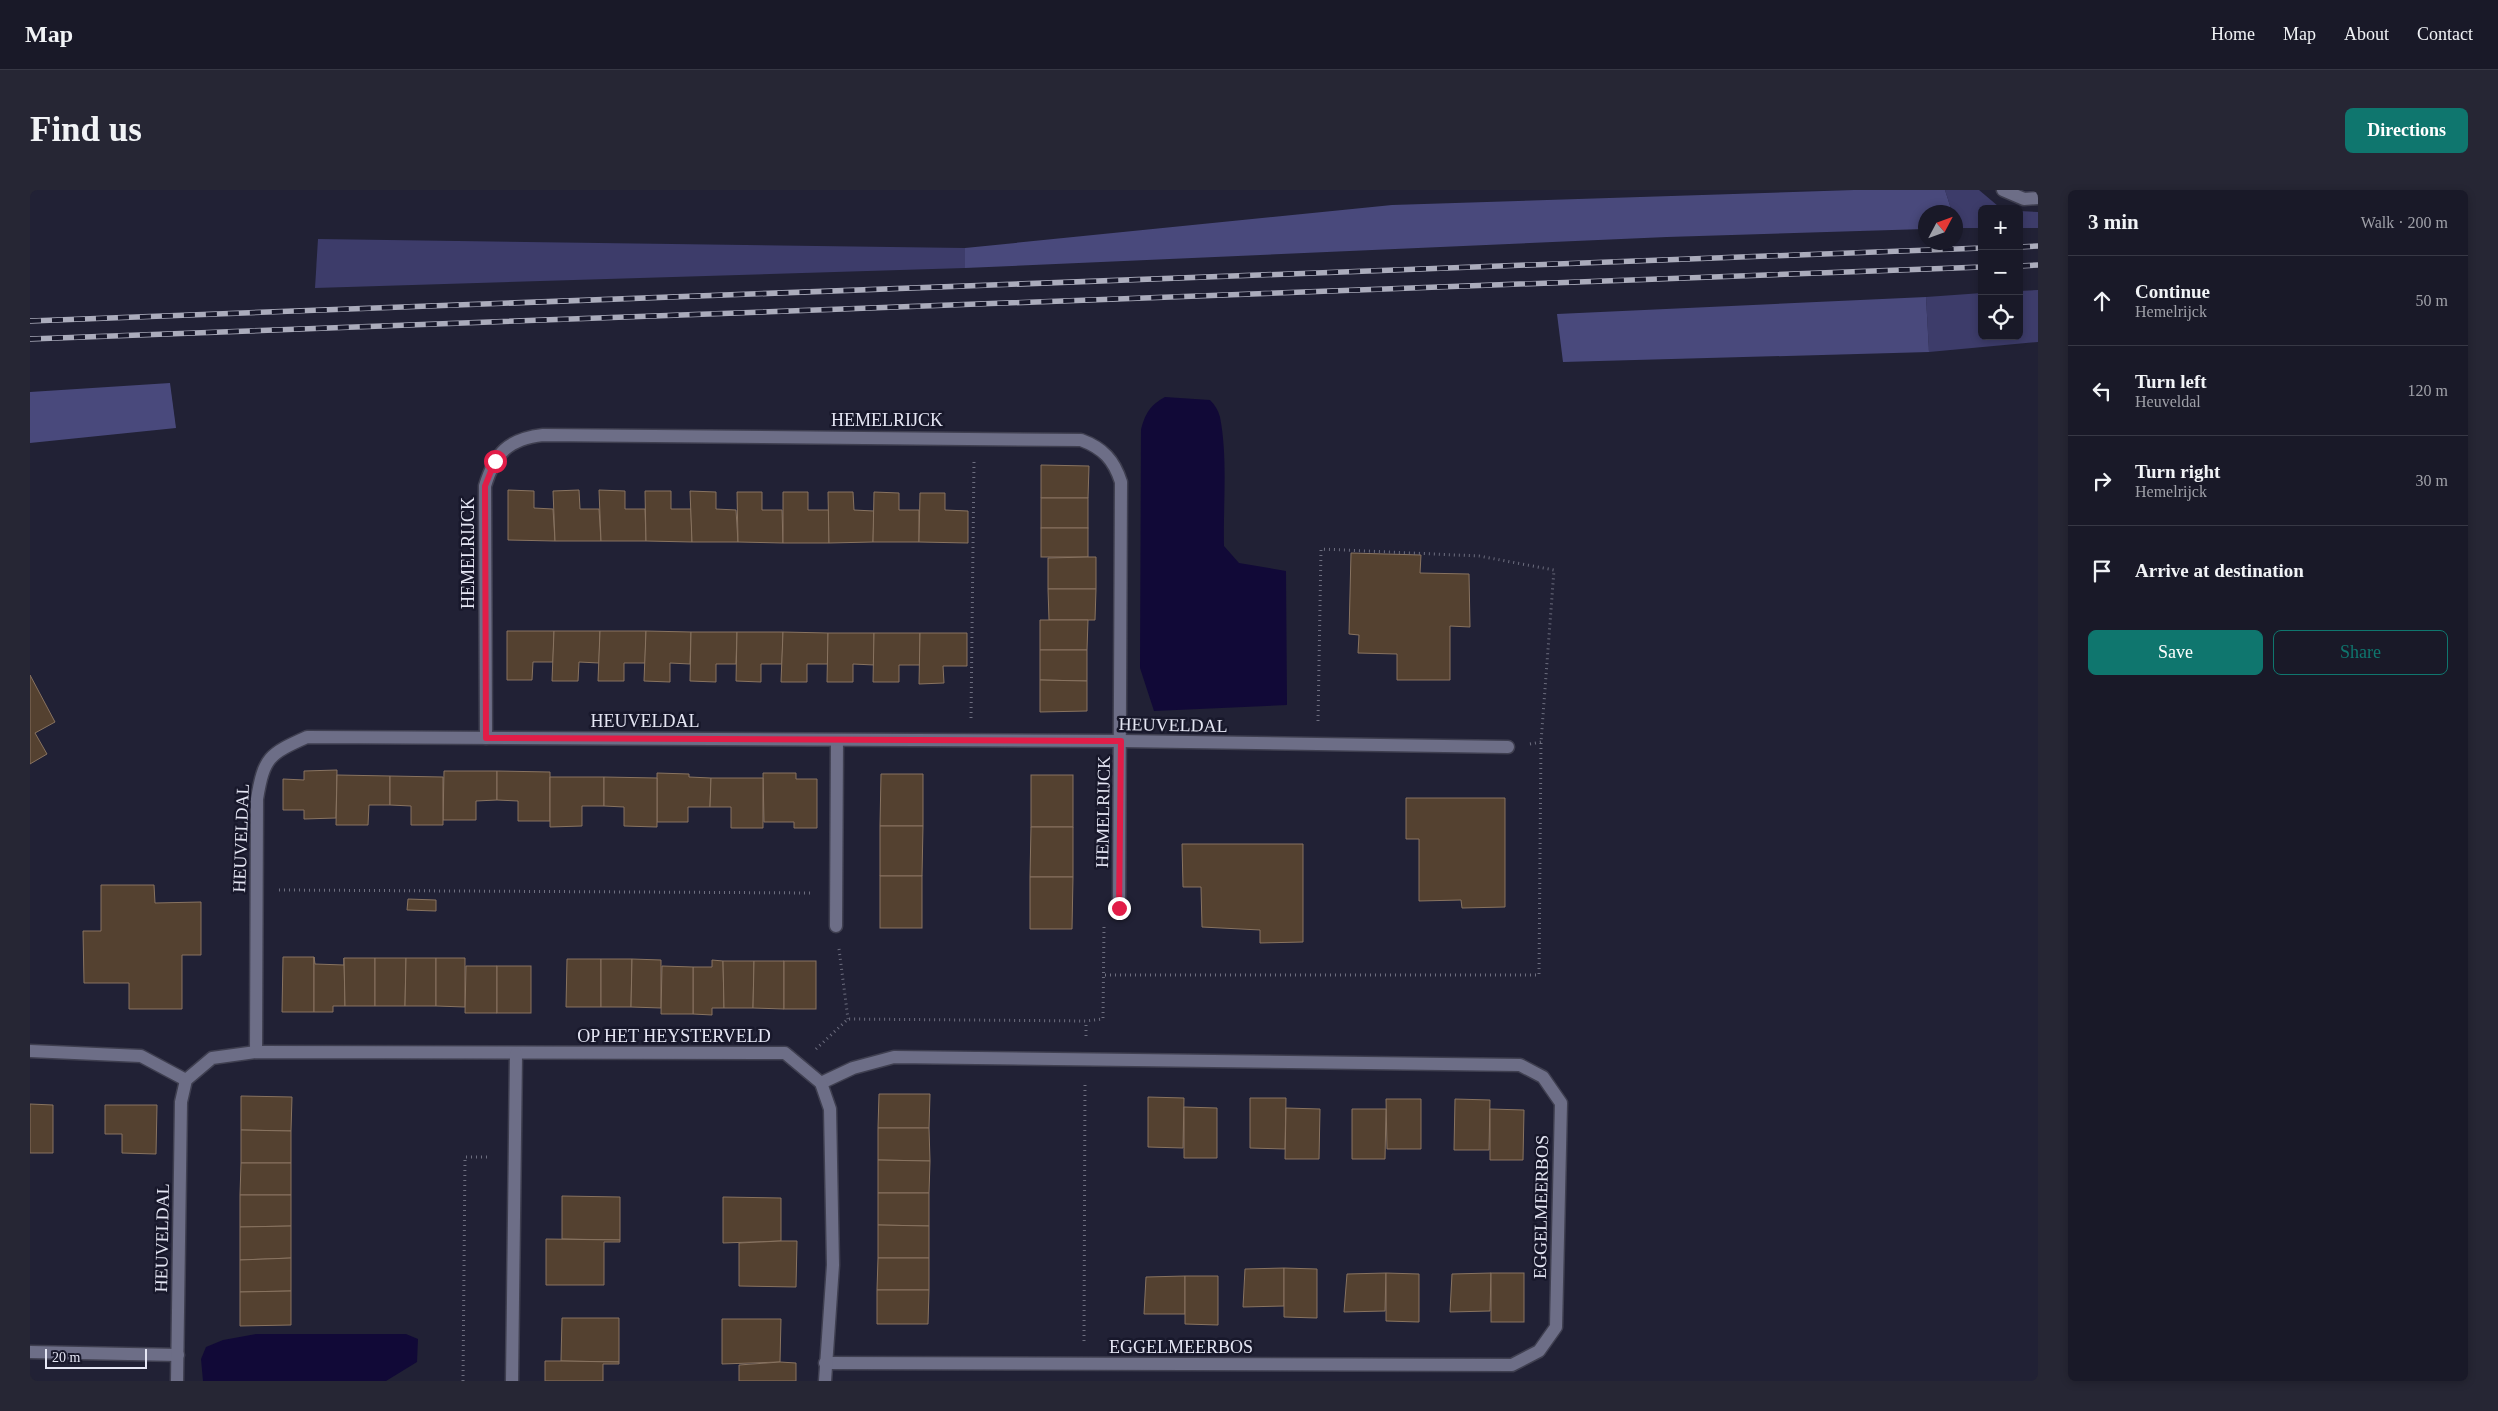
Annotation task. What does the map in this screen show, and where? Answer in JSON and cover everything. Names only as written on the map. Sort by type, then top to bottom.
[{"type":"street","points":[[2003,190],[2024,199],[2038,198]]},
{"type":"street","name":"HEMELRIJCK","points":[[486,738],[485,486],[495,461],[513,442],[525,437],[543,435],[1082,440],[1102,450],[1117,470],[1120,482],[1121,741],[1119,908]]},
{"type":"street","name":"HEUVELDAL","points":[[256,1052],[256,890],[258,799],[262,771],[276,751],[307,737],[1121,741],[1508,747]]},
{"type":"street","points":[[836,926],[837,740]]},
{"type":"street","points":[[30,1051],[141,1056],[186,1080],[212,1058],[256,1052]]},
{"type":"street","name":"OP HET HEYSTERVELD","points":[[256,1052],[516,1054],[785,1053],[821,1083]]},
{"type":"street","points":[[512,1381],[516,1054]]},
{"type":"street","name":"EGGELMEERBOS","points":[[821,1083],[853,1068],[894,1057],[1520,1064],[1543,1077],[1561,1103],[1556,1326],[1539,1351],[1512,1365],[825,1363]]},
{"type":"street","name":"HEUVELDAL","points":[[177,1381],[181,1102],[186,1080]]},
{"type":"street","points":[[821,1083],[830,1109],[833,1265],[825,1363],[826,1381]]},
{"type":"street","points":[[30,1352],[178,1355]]},
{"type":"path","points":[[971,741],[974,438]]},
{"type":"path","points":[[1105,974],[1539,974],[1542,742],[1554,570],[1479,556],[1321,548],[1318,744]]},
{"type":"path","points":[[256,890],[836,893]]},
{"type":"path","points":[[799,1065],[848,1019],[1086,1021],[1103,1019],[1105,974],[1103,927],[1119,908]]},
{"type":"path","points":[[836,926],[848,1019]]},
{"type":"path","points":[[1084,1364],[1086,1021]]},
{"type":"path","points":[[463,1381],[465,1157],[515,1156]]},
{"type":"shaded area","points":[[1854,190],[1945,190],[1950,205],[1918,205],[1918,229],[1667,237],[965,268],[965,248],[1392,205]]},
{"type":"shaded area","points":[[1945,190],[1979,190],[1997,205],[1978,205],[1978,228],[1963,228],[1963,205],[1950,205]]},
{"type":"shaded area","points":[[2023,211],[2038,212],[2038,228],[2023,228]]},
{"type":"shaded area","points":[[318,239],[965,248],[965,268],[315,288]]},
{"type":"shaded area","points":[[2038,290],[2038,342],[1929,352],[1926,297],[1978,293],[1978,340],[2023,340],[2023,291]]},
{"type":"shaded area","points":[[1926,297],[1929,352],[1563,362],[1557,314]]},
{"type":"shaded area","points":[[170,383],[176,428],[30,443],[30,392]]},
{"type":"shaded area","points":[[1165,397],[1210,400],[1220,417],[1225,481],[1224,546],[1239,563],[1286,571],[1287,705],[1154,711],[1140,668],[1141,430],[1149,410],[1155,403]]},
{"type":"shaded area","points":[[256,1334],[406,1334],[418,1339],[417,1362],[386,1381],[203,1381],[201,1359],[206,1347],[223,1340]]},
{"type":"building","points":[[1041,465],[1089,466],[1088,498],[1041,498]]},
{"type":"building","points":[[508,490],[534,491],[534,508],[553,509],[555,541],[508,540]]},
{"type":"building","points":[[579,490],[580,509],[599,509],[601,541],[555,541],[553,491]]},
{"type":"building","points":[[599,490],[625,491],[625,509],[645,509],[646,541],[601,541]]},
{"type":"building","points":[[645,491],[671,491],[671,509],[691,509],[692,542],[646,541]]},
{"type":"building","points":[[690,491],[716,492],[716,509],[736,510],[738,542],[692,542]]},
{"type":"building","points":[[737,492],[762,492],[762,510],[782,510],[783,543],[738,542]]},
{"type":"building","points":[[783,492],[808,492],[808,510],[829,510],[829,543],[783,543]]},
{"type":"building","points":[[828,492],[853,492],[854,510],[874,511],[873,542],[829,543]]},
{"type":"building","points":[[874,492],[899,493],[899,510],[919,510],[919,542],[873,542]]},
{"type":"building","points":[[920,493],[945,493],[945,510],[968,511],[968,543],[919,542]]},
{"type":"building","points":[[1041,498],[1088,498],[1088,528],[1041,528]]},
{"type":"building","points":[[1041,528],[1088,528],[1088,557],[1041,557]]},
{"type":"building","points":[[1351,553],[1421,555],[1420,573],[1469,574],[1470,627],[1450,626],[1450,680],[1397,680],[1397,654],[1358,653],[1359,635],[1349,634]]},
{"type":"building","points":[[1096,557],[1096,589],[1048,589],[1048,558]]},
{"type":"building","points":[[1048,589],[1096,589],[1095,620],[1049,620]]},
{"type":"building","points":[[1040,620],[1088,620],[1087,650],[1040,650]]},
{"type":"building","points":[[507,631],[554,631],[553,662],[533,662],[532,680],[507,680]]},
{"type":"building","points":[[554,631],[600,631],[599,663],[579,662],[578,681],[552,681]]},
{"type":"building","points":[[600,631],[646,631],[645,663],[624,663],[624,681],[598,681]]},
{"type":"building","points":[[646,631],[691,632],[690,664],[670,663],[670,682],[644,681]]},
{"type":"building","points":[[691,632],[737,632],[736,664],[716,664],[716,682],[690,681]]},
{"type":"building","points":[[737,632],[783,632],[782,664],[761,664],[761,682],[736,681]]},
{"type":"building","points":[[783,632],[828,633],[828,664],[807,664],[807,682],[781,682]]},
{"type":"building","points":[[828,633],[874,633],[874,665],[853,664],[853,682],[827,682]]},
{"type":"building","points":[[874,633],[920,633],[920,665],[899,665],[899,682],[873,682]]},
{"type":"building","points":[[920,633],[967,633],[967,666],[943,666],[944,683],[919,684]]},
{"type":"building","points":[[1040,650],[1087,650],[1087,681],[1040,680]]},
{"type":"building","points":[[30,675],[55,722],[35,733],[47,754],[30,764]]},
{"type":"building","points":[[1040,680],[1087,681],[1087,711],[1040,712]]},
{"type":"building","points":[[337,770],[336,818],[304,819],[304,810],[283,810],[283,779],[304,780],[304,771]]},
{"type":"building","points":[[444,771],[497,771],[497,800],[476,801],[476,820],[443,820]]},
{"type":"building","points":[[497,771],[550,772],[550,821],[518,821],[518,801],[497,800]]},
{"type":"building","points":[[657,773],[689,774],[689,777],[711,778],[710,807],[688,807],[688,822],[657,822]]},
{"type":"building","points":[[763,773],[796,773],[796,779],[817,779],[817,828],[794,828],[794,822],[764,822]]},
{"type":"building","points":[[881,774],[923,774],[923,826],[880,826]]},
{"type":"building","points":[[337,775],[390,776],[390,805],[369,805],[368,825],[336,825]]},
{"type":"building","points":[[1031,775],[1073,775],[1073,827],[1031,827]]},
{"type":"building","points":[[390,776],[443,777],[443,825],[411,825],[411,806],[390,805]]},
{"type":"building","points":[[550,777],[604,777],[604,806],[582,806],[582,826],[550,827]]},
{"type":"building","points":[[604,777],[657,778],[657,827],[624,826],[624,807],[604,806]]},
{"type":"building","points":[[711,778],[763,778],[763,828],[731,828],[731,807],[710,807]]},
{"type":"building","points":[[1406,798],[1505,798],[1505,907],[1462,908],[1461,900],[1419,901],[1419,839],[1406,839]]},
{"type":"building","points":[[880,826],[923,826],[922,876],[880,876]]},
{"type":"building","points":[[1031,827],[1073,827],[1073,877],[1030,877]]},
{"type":"building","points":[[1182,844],[1303,844],[1303,942],[1260,943],[1260,930],[1202,927],[1201,887],[1183,887]]},
{"type":"building","points":[[880,876],[922,876],[922,928],[880,928]]},
{"type":"building","points":[[1030,877],[1073,877],[1072,929],[1030,929]]},
{"type":"building","points":[[101,885],[154,885],[155,903],[201,902],[201,955],[182,955],[182,1009],[129,1009],[129,983],[84,983],[83,931],[101,931]]},
{"type":"building","points":[[408,899],[436,900],[436,911],[407,910]]},
{"type":"building","points":[[283,957],[314,957],[314,1012],[282,1012]]},
{"type":"building","points":[[314,957],[315,964],[344,965],[344,958],[345,1006],[333,1006],[333,1012],[314,1012]]},
{"type":"building","points":[[344,958],[375,958],[375,1006],[345,1006]]},
{"type":"building","points":[[375,958],[406,958],[405,1006],[375,1006]]},
{"type":"building","points":[[406,958],[436,958],[436,1006],[405,1006]]},
{"type":"building","points":[[436,958],[465,958],[465,1007],[436,1006]]},
{"type":"building","points":[[567,959],[601,959],[601,1007],[566,1007]]},
{"type":"building","points":[[601,959],[632,959],[631,1007],[601,1007]]},
{"type":"building","points":[[632,959],[661,960],[661,1008],[631,1007]]},
{"type":"building","points":[[712,960],[723,961],[724,1008],[712,1008],[712,1015],[693,1014],[693,967],[712,967]]},
{"type":"building","points":[[723,961],[754,961],[753,1008],[724,1008]]},
{"type":"building","points":[[754,961],[784,961],[784,1009],[753,1008]]},
{"type":"building","points":[[784,961],[816,961],[816,1009],[784,1009]]},
{"type":"building","points":[[466,966],[497,966],[497,1013],[465,1013]]},
{"type":"building","points":[[497,966],[531,966],[531,1013],[497,1013]]},
{"type":"building","points":[[662,966],[693,967],[693,1014],[661,1014]]},
{"type":"building","points":[[879,1094],[930,1094],[929,1128],[878,1128]]},
{"type":"building","points":[[241,1096],[292,1097],[291,1131],[241,1130]]},
{"type":"building","points":[[1148,1097],[1184,1098],[1183,1148],[1148,1147]]},
{"type":"building","points":[[1250,1098],[1286,1098],[1285,1149],[1250,1148]]},
{"type":"building","points":[[1386,1099],[1421,1099],[1421,1149],[1387,1149]]},
{"type":"building","points":[[1455,1099],[1490,1100],[1489,1150],[1454,1150]]},
{"type":"building","points":[[30,1104],[53,1105],[53,1153],[30,1153]]},
{"type":"building","points":[[105,1105],[157,1105],[156,1154],[122,1153],[122,1134],[105,1134]]},
{"type":"building","points":[[1184,1107],[1217,1108],[1217,1158],[1184,1158]]},
{"type":"building","points":[[1286,1108],[1320,1109],[1319,1159],[1285,1159]]},
{"type":"building","points":[[1352,1109],[1386,1109],[1385,1159],[1352,1159]]},
{"type":"building","points":[[1490,1109],[1524,1110],[1523,1160],[1490,1160]]},
{"type":"building","points":[[878,1128],[929,1128],[930,1161],[878,1160]]},
{"type":"building","points":[[241,1130],[291,1131],[291,1163],[241,1163]]},
{"type":"building","points":[[878,1160],[930,1161],[929,1193],[878,1193]]},
{"type":"building","points":[[241,1163],[291,1163],[291,1195],[240,1195]]},
{"type":"building","points":[[878,1193],[929,1193],[929,1226],[878,1225]]},
{"type":"building","points":[[240,1195],[291,1195],[291,1226],[240,1227]]},
{"type":"building","points":[[562,1196],[620,1197],[620,1240],[562,1239]]},
{"type":"building","points":[[723,1197],[781,1198],[781,1241],[723,1243]]},
{"type":"building","points":[[878,1225],[929,1226],[929,1258],[878,1258]]},
{"type":"building","points":[[291,1226],[291,1258],[240,1260],[240,1227]]},
{"type":"building","points":[[546,1239],[620,1240],[620,1242],[604,1242],[604,1285],[546,1285]]},
{"type":"building","points":[[797,1241],[796,1287],[739,1286],[739,1243]]},
{"type":"building","points":[[291,1258],[291,1291],[240,1292],[240,1260]]},
{"type":"building","points":[[878,1258],[929,1258],[929,1290],[877,1290]]},
{"type":"building","points":[[1284,1268],[1284,1306],[1243,1307],[1245,1269]]},
{"type":"building","points":[[1284,1268],[1317,1269],[1317,1318],[1284,1317]]},
{"type":"building","points":[[1386,1273],[1385,1311],[1344,1312],[1347,1274]]},
{"type":"building","points":[[1386,1273],[1419,1274],[1419,1322],[1386,1321]]},
{"type":"building","points":[[1491,1273],[1490,1311],[1450,1312],[1452,1274]]},
{"type":"building","points":[[1491,1273],[1524,1273],[1524,1322],[1491,1322]]},
{"type":"building","points":[[1185,1276],[1185,1314],[1144,1314],[1146,1277]]},
{"type":"building","points":[[1185,1276],[1218,1276],[1218,1325],[1185,1324]]},
{"type":"building","points":[[877,1290],[929,1290],[928,1324],[877,1324]]},
{"type":"building","points":[[291,1291],[291,1325],[240,1326],[240,1292]]},
{"type":"building","points":[[562,1318],[619,1318],[619,1362],[561,1361]]},
{"type":"building","points":[[722,1319],[781,1319],[780,1362],[722,1364]]},
{"type":"building","points":[[545,1361],[619,1362],[619,1364],[603,1364],[603,1381],[545,1381]]},
{"type":"building","points":[[780,1362],[796,1363],[796,1381],[739,1381],[739,1365]]},
{"type":"railway","points":[[2023,247],[2038,246]]},
{"type":"railway","points":[[30,321],[1978,248]]},
{"type":"railway","points":[[2023,266],[2038,265]]},
{"type":"railway","points":[[30,339],[1978,267]]},
{"type":"route","points":[[495,461],[485,486],[486,738],[1121,741],[1119,908]]}]
